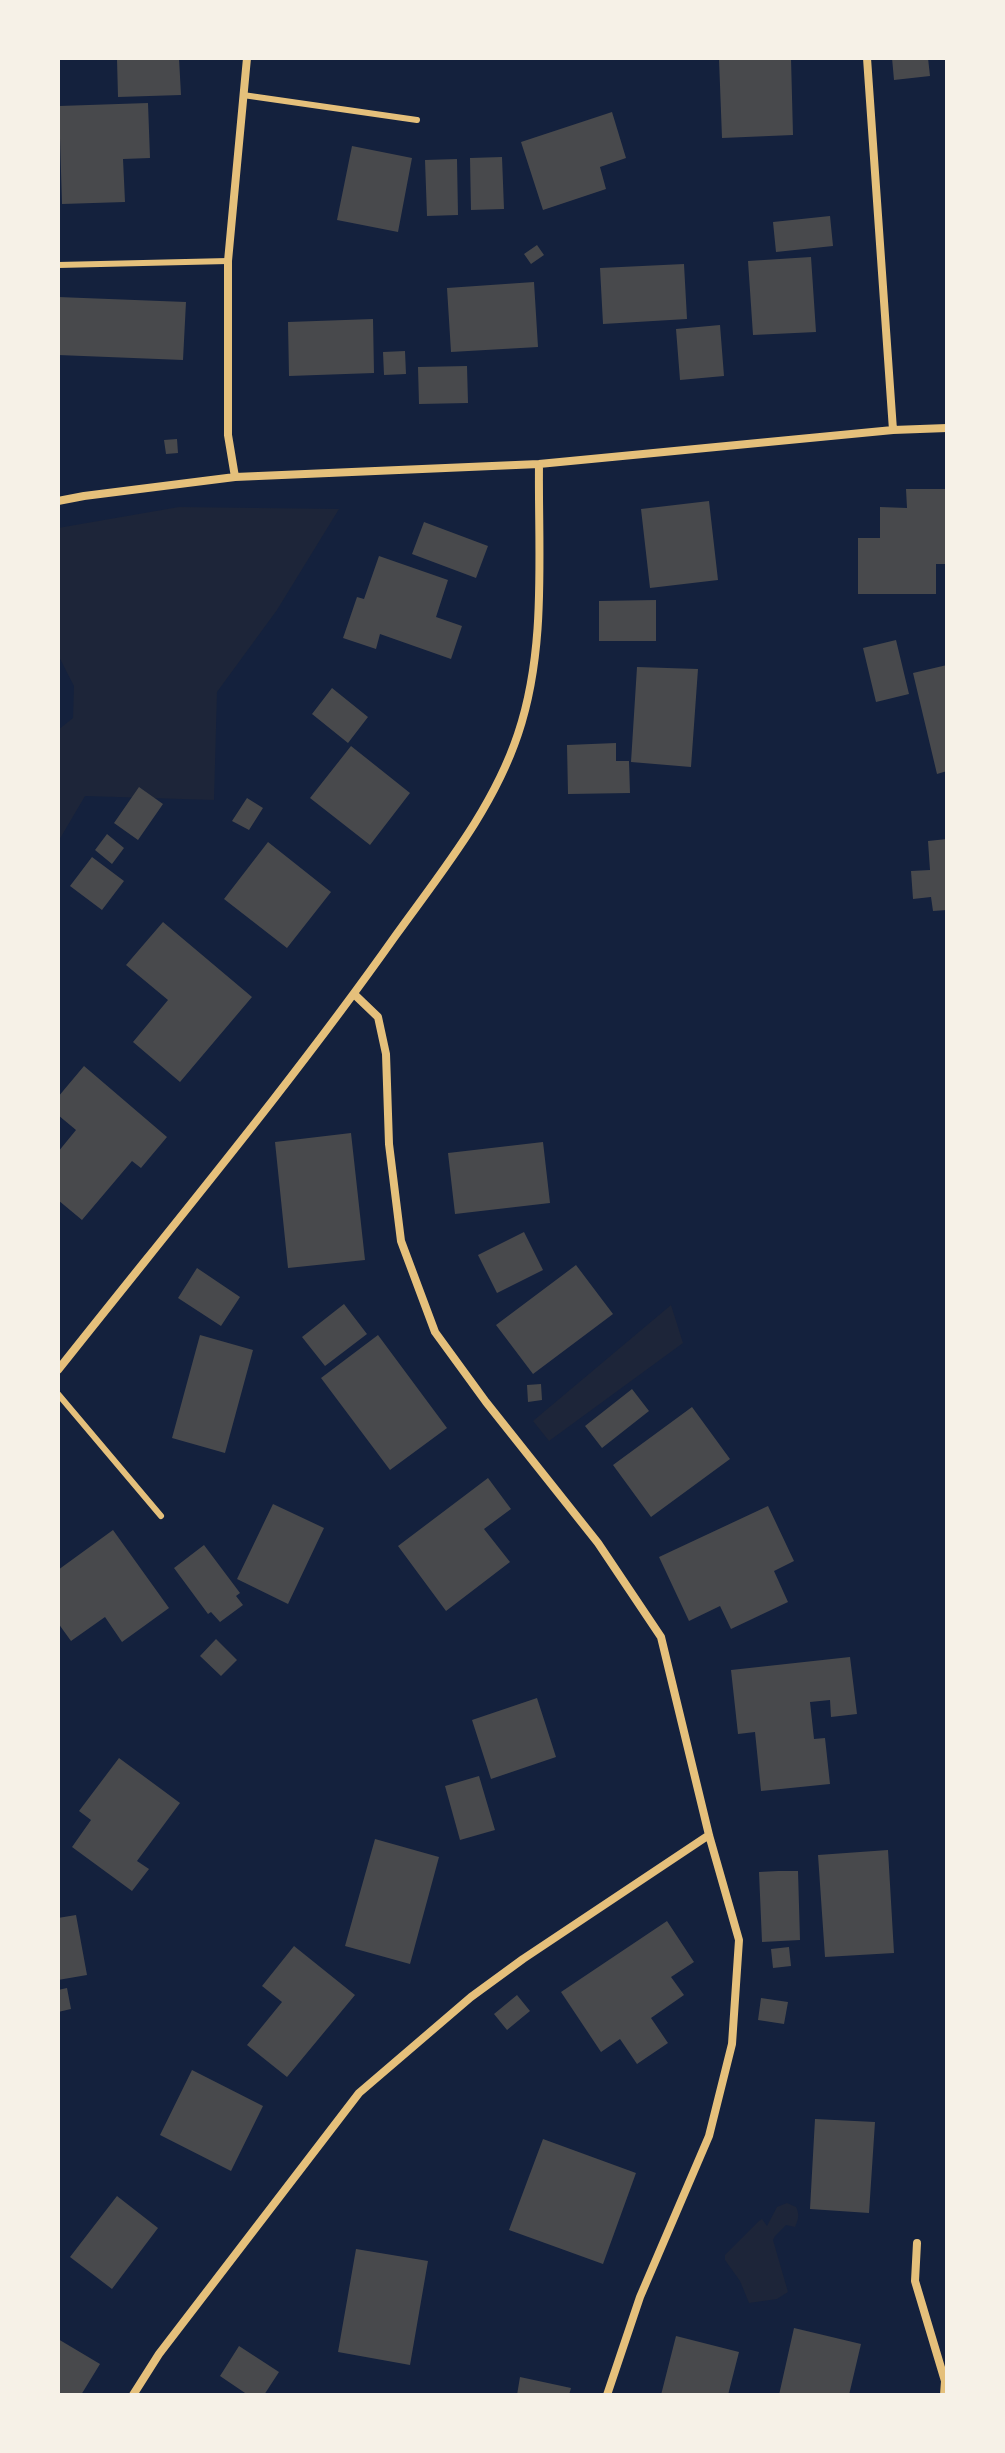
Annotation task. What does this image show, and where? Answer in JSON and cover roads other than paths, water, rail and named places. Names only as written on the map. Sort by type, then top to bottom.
[{"type":"street","points":[[235,477],[228,435],[228,261],[247,58]]},
{"type":"street","points":[[867,58],[893,430]]},
{"type":"street","points":[[58,501],[235,477],[539,464],[893,430],[947,428]]},
{"type":"street","points":[[58,1370],[354,994],[471,830],[499,783],[518,732],[531,682],[538,630],[539,464]]},
{"type":"street","points":[[354,994],[378,1017],[386,1054],[389,1144],[401,1241],[435,1332],[486,1402],[598,1543],[661,1637],[709,1835],[739,1940],[732,2044],[709,2136],[640,2297],[607,2395]]},
{"type":"street","points":[[133,2395],[159,2354],[359,2093],[471,1997],[709,1835]]},
{"type":"street","points":[[917,2243],[915,2281],[945,2381],[944,2395]]},
{"type":"lane","points":[[243,95],[417,120]]},
{"type":"lane","points":[[58,265],[228,261]]},
{"type":"lane","points":[[58,1394],[161,1516]]}]
